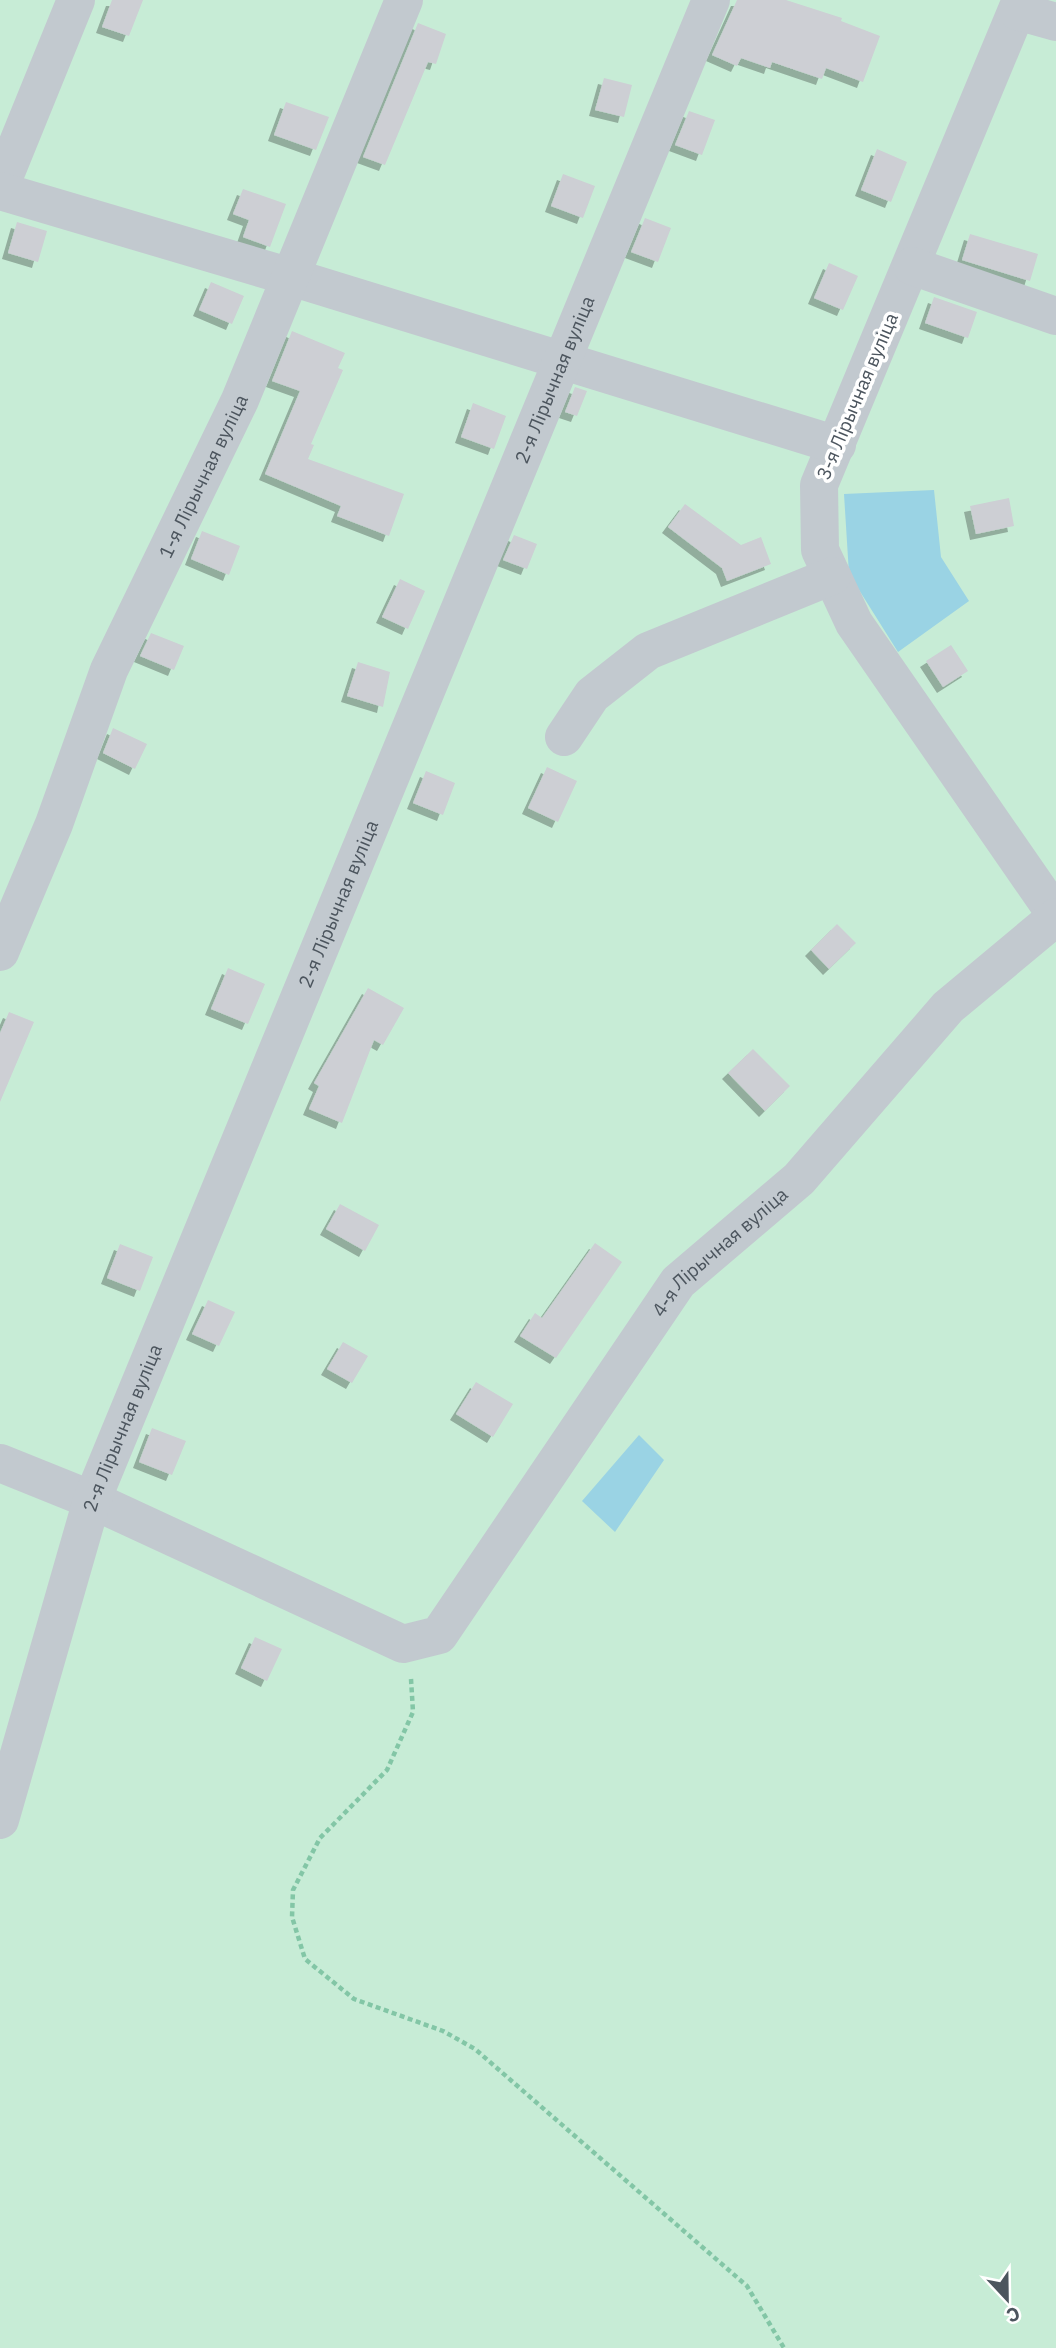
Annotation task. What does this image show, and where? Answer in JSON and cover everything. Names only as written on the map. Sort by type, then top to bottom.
[{"type":"lane","points":[[76,0],[0,189],[837,444]]},
{"type":"lane","name":"1-я Лірычная вуліца","points":[[0,952],[54,824],[109,670],[240,400],[404,0]]},
{"type":"lane","name":"2-я Лірычная вуліца","points":[[0,1820],[92,1500],[710,0]]},
{"type":"lane","points":[[1019,5],[1056,22]]},
{"type":"lane","name":"3-я Лірычная вуліца","points":[[1019,5],[819,485],[820,550],[854,623],[1056,916]]},
{"type":"lane","points":[[912,266],[1056,316]]},
{"type":"lane","points":[[564,737],[592,695],[648,651],[832,576]]},
{"type":"lane","name":"4-я Лірычная вуліца","points":[[430,1637],[678,1282],[799,1179],[948,1007],[1056,916]]},
{"type":"lane","points":[[0,1463],[92,1500],[403,1644],[430,1637]]},
{"type":"path","points":[[430,1637],[424,1657],[411,1680],[414,1712],[387,1770],[320,1838],[293,1891],[292,1917],[305,1959],[354,1999],[443,2031],[475,2049],[747,2286],[784,2348]]},
{"type":"green space","points":[[0,0],[1056,0],[1056,2348],[0,2348]]},
{"type":"water","points":[[934,490],[941,557],[969,601],[898,652],[849,574],[844,494]]},
{"type":"water","points":[[639,1435],[664,1460],[615,1532],[582,1501]]},
{"type":"building","points":[[112,0],[143,0],[129,36],[102,27]]},
{"type":"building","points":[[737,0],[786,0],[842,18],[841,21],[880,36],[863,82],[826,68],[822,79],[772,62],[770,68],[741,58],[737,66],[712,55]]},
{"type":"building","points":[[418,23],[446,34],[436,64],[428,62],[385,165],[363,157]]},
{"type":"building","points":[[604,78],[632,85],[624,117],[595,110]]},
{"type":"building","points":[[286,102],[329,117],[316,150],[274,135]]},
{"type":"building","points":[[689,111],[715,120],[702,155],[675,145]]},
{"type":"building","points":[[877,149],[907,162],[891,202],[861,190]]},
{"type":"building","points":[[563,174],[595,186],[583,218],[551,206]]},
{"type":"building","points":[[243,189],[286,204],[270,247],[243,237],[249,220],[233,214]]},
{"type":"building","points":[[645,218],[671,228],[658,262],[631,252]]},
{"type":"building","points":[[17,222],[47,231],[38,262],[8,253]]},
{"type":"building","points":[[970,234],[1038,254],[1030,281],[962,260]]},
{"type":"building","points":[[829,263],[858,276],[843,310],[814,298]]},
{"type":"building","points":[[211,282],[244,296],[232,324],[199,310]]},
{"type":"building","points":[[934,297],[977,312],[968,338],[925,323]]},
{"type":"building","points":[[292,331],[345,353],[338,368],[343,370],[311,444],[314,445],[308,459],[404,494],[389,536],[337,516],[341,506],[265,474],[300,391],[272,381]]},
{"type":"building","points":[[575,387],[587,391],[577,416],[565,412]]},
{"type":"building","points":[[473,403],[506,416],[494,449],[461,437]]},
{"type":"building","points":[[1009,498],[1014,526],[976,534],[970,506]]},
{"type":"building","points":[[685,504],[741,545],[761,537],[771,564],[727,581],[722,568],[668,527]]},
{"type":"building","points":[[202,531],[240,546],[229,575],[191,559]]},
{"type":"building","points":[[514,535],[537,544],[527,569],[503,560]]},
{"type":"building","points":[[400,579],[425,591],[408,629],[382,617]]},
{"type":"building","points":[[151,633],[184,646],[174,670],[140,656]]},
{"type":"building","points":[[951,645],[968,671],[943,687],[926,661]]},
{"type":"building","points":[[358,662],[390,672],[383,707],[347,696]]},
{"type":"building","points":[[113,728],[147,744],[135,769],[103,753]]},
{"type":"building","points":[[547,767],[577,781],[558,822],[528,808]]},
{"type":"building","points":[[426,771],[455,783],[443,815],[413,803]]},
{"type":"building","points":[[837,924],[856,943],[829,969],[811,950]]},
{"type":"building","points":[[228,968],[265,984],[248,1024],[211,1009]]},
{"type":"building","points":[[368,988],[404,1008],[383,1045],[374,1040],[342,1123],[309,1109],[319,1086],[314,1083]]},
{"type":"building","points":[[9,1012],[34,1022],[0,1102],[0,1033]]},
{"type":"building","points":[[753,1049],[790,1086],[765,1111],[728,1073]]},
{"type":"building","points":[[340,1204],[379,1225],[365,1251],[326,1229]]},
{"type":"building","points":[[595,1243],[622,1262],[556,1358],[520,1336],[535,1313],[542,1318]]},
{"type":"building","points":[[120,1244],[153,1257],[140,1291],[107,1278]]},
{"type":"building","points":[[208,1300],[235,1312],[219,1346],[192,1334]]},
{"type":"building","points":[[343,1342],[368,1356],[352,1383],[327,1369]]},
{"type":"building","points":[[476,1382],[513,1404],[493,1437],[456,1414]]},
{"type":"building","points":[[152,1428],[186,1441],[172,1475],[139,1462]]},
{"type":"building","points":[[255,1637],[282,1649],[267,1681],[241,1668]]}]
